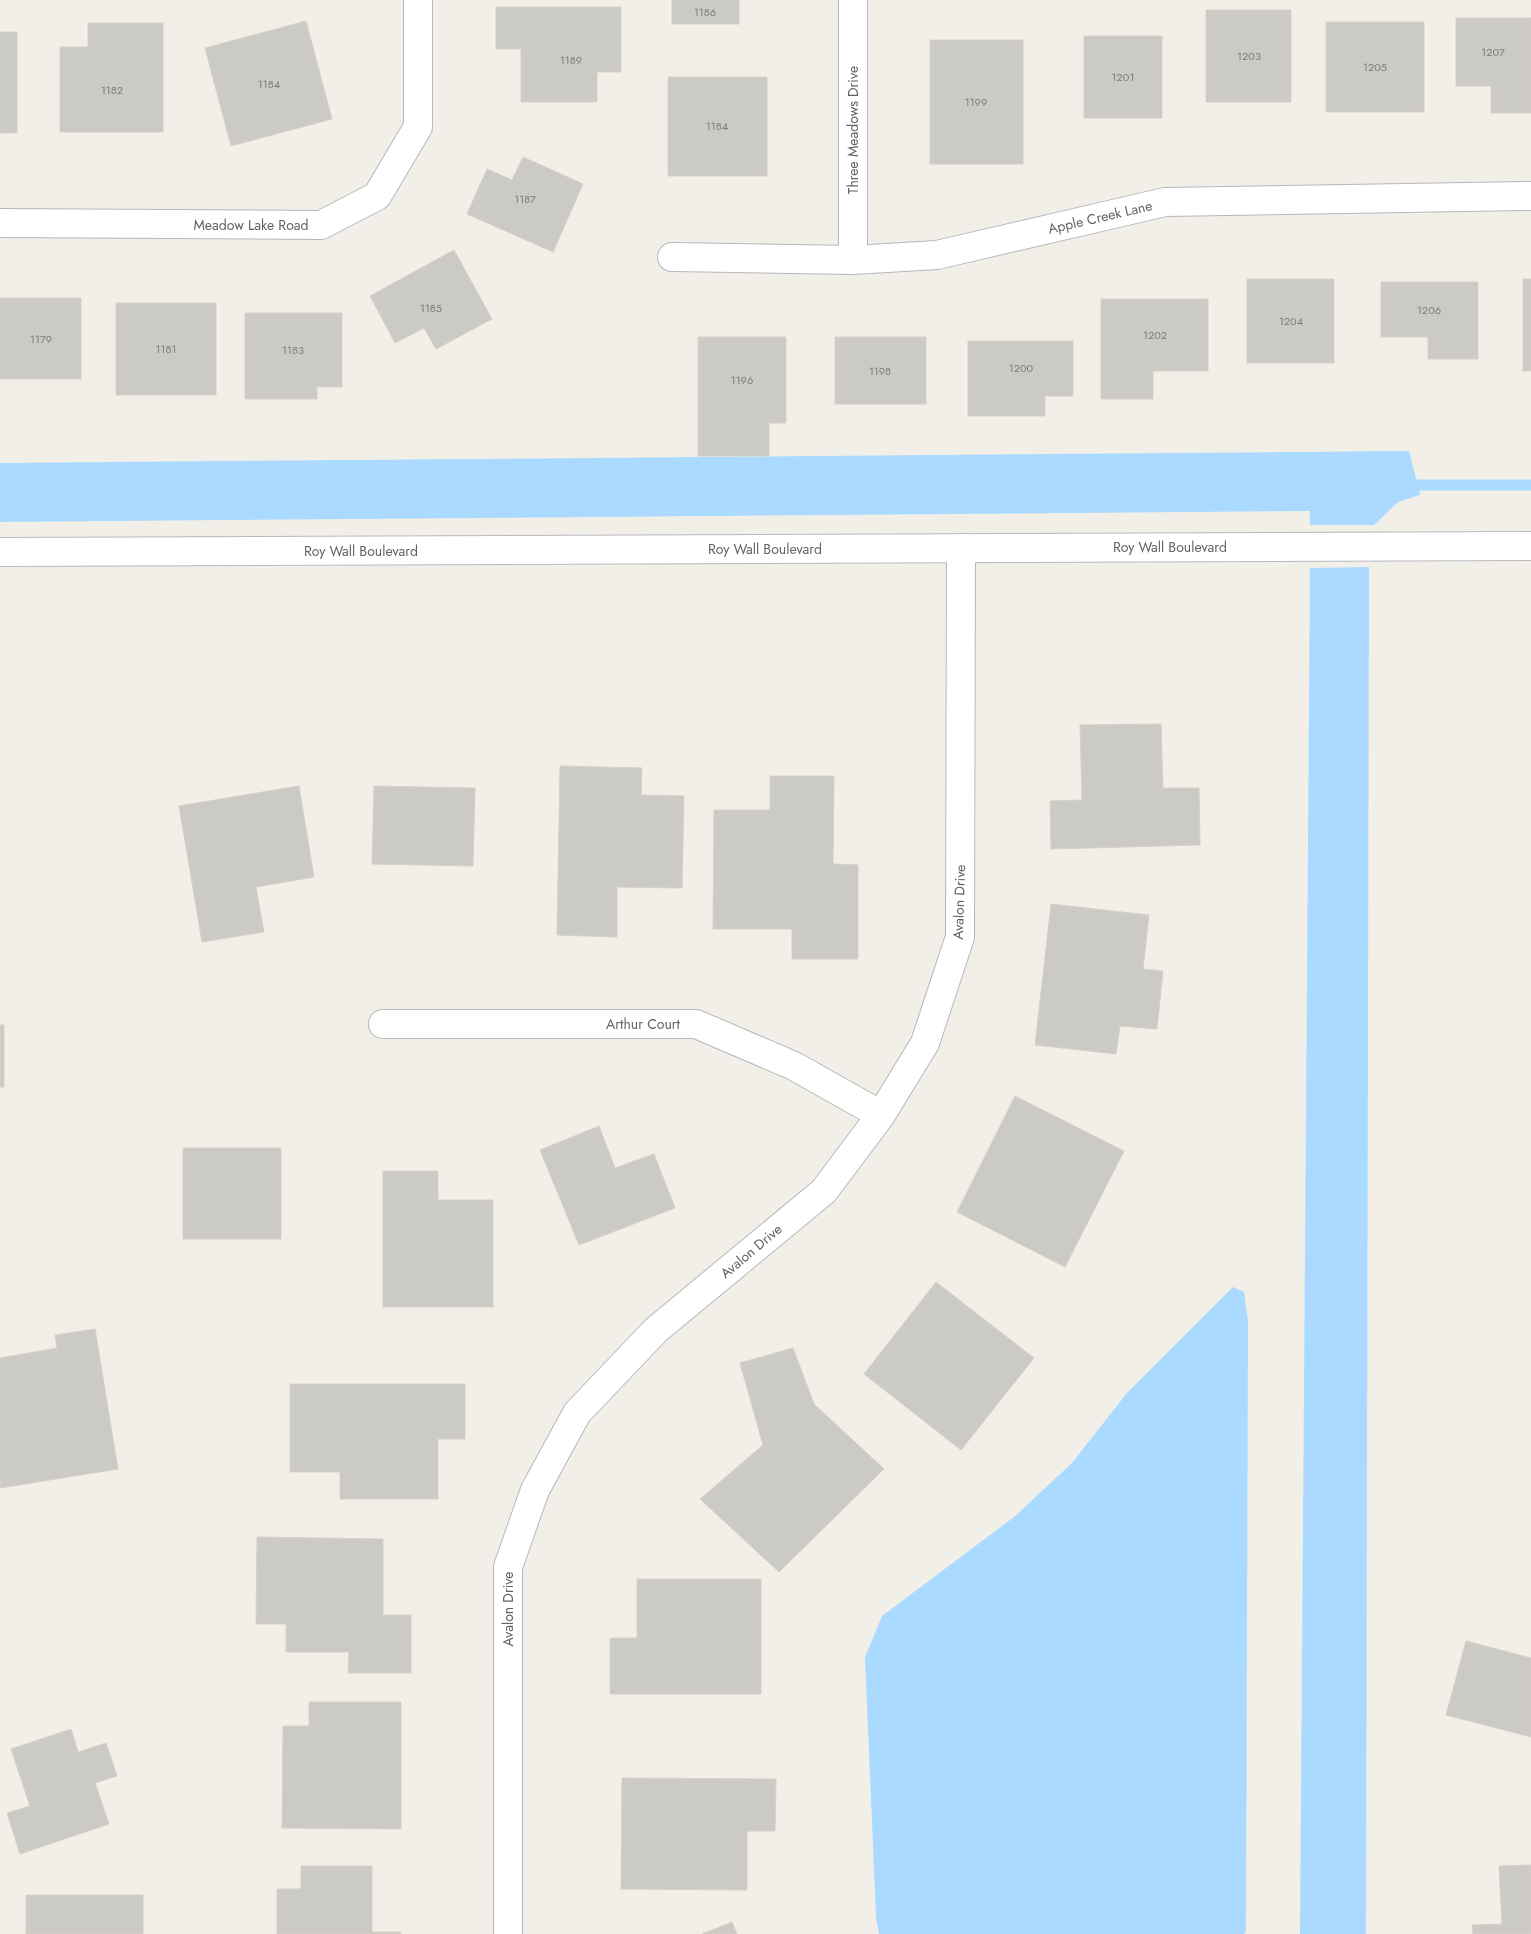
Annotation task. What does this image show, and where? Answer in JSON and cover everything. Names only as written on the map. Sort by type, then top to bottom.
[{"type":"street","name":"Meadow Lake Road","points":[[0,223],[321,225],[377,196],[418,127],[418,0]]},
{"type":"street","name":"Three Meadows Drive","points":[[853,0],[854,260]]},
{"type":"street","name":"Apple Creek Lane","points":[[672,257],[854,260],[937,255],[1164,202],[1531,196]]},
{"type":"street","name":"Roy Wall Boulevard","points":[[0,552],[1531,546]]},
{"type":"street","name":"Avalon Drive","points":[[508,1934],[508,1567],[535,1490],[577,1412],[656,1330],[824,1191],[881,1115],[925,1043],[960,936],[961,548]]},
{"type":"street","name":"Arthur Court","points":[[383,1024],[696,1024],[794,1066],[881,1115]]},
{"type":"water","points":[[1409,451],[1420,495],[1398,502],[1374,525],[1310,525],[1310,511],[0,522],[0,463]]},
{"type":"water","points":[[1369,567],[1366,1934],[1300,1934],[1310,568]]},
{"type":"water","points":[[1233,1287],[1244,1292],[1248,1321],[1246,1932],[1244,1934],[879,1934],[876,1918],[865,1657],[882,1616],[1014,1517],[1072,1463],[1127,1393]]},
{"type":"building","points":[[672,0],[739,0],[739,24],[672,24]]},
{"type":"building","points":[[496,7],[621,7],[621,72],[597,72],[597,102],[521,102],[521,49],[496,49]]},
{"type":"building","points":[[1206,10],[1291,10],[1291,102],[1206,102]]},
{"type":"building","points":[[1456,18],[1531,18],[1531,113],[1491,113],[1491,86],[1456,86]]},
{"type":"building","points":[[306,21],[332,119],[231,146],[205,48]]},
{"type":"building","points":[[1326,22],[1424,22],[1424,112],[1326,112]]},
{"type":"building","points":[[88,23],[163,23],[163,132],[60,132],[60,47],[88,47]]},
{"type":"building","points":[[0,32],[17,32],[17,133],[0,133]]},
{"type":"building","points":[[1084,36],[1162,36],[1162,118],[1084,118]]},
{"type":"building","points":[[930,40],[1023,40],[1023,164],[930,164]]},
{"type":"building","points":[[668,77],[767,77],[767,176],[668,176]]},
{"type":"building","points":[[523,157],[583,184],[553,252],[467,214],[487,169],[512,180]]},
{"type":"building","points":[[454,250],[492,319],[436,349],[424,328],[395,343],[370,296]]},
{"type":"building","points":[[1247,279],[1334,279],[1334,363],[1247,363]]},
{"type":"building","points":[[1523,279],[1531,279],[1531,371],[1523,371]]},
{"type":"building","points":[[1381,282],[1478,282],[1478,359],[1428,359],[1428,337],[1381,337]]},
{"type":"building","points":[[0,298],[81,298],[81,379],[0,379]]},
{"type":"building","points":[[1101,299],[1208,299],[1208,371],[1153,371],[1153,399],[1101,399]]},
{"type":"building","points":[[116,303],[216,303],[216,395],[116,395]]},
{"type":"building","points":[[245,313],[342,313],[342,387],[317,387],[317,399],[245,399]]},
{"type":"building","points":[[698,337],[786,337],[786,423],[769,423],[769,456],[698,456]]},
{"type":"building","points":[[835,337],[926,337],[926,404],[835,404]]},
{"type":"building","points":[[968,341],[1073,341],[1073,396],[1045,396],[1045,416],[968,416]]},
{"type":"building","points":[[1161,724],[1163,788],[1199,788],[1200,845],[1051,849],[1050,801],[1082,800],[1080,725]]},
{"type":"building","points":[[560,766],[642,768],[641,795],[684,796],[682,888],[617,887],[617,937],[557,935]]},
{"type":"building","points":[[770,776],[834,776],[833,864],[858,865],[858,959],[792,959],[792,929],[713,929],[714,810],[770,810]]},
{"type":"building","points":[[299,786],[314,877],[256,887],[264,932],[202,942],[179,806]]},
{"type":"building","points":[[374,786],[475,788],[473,866],[372,864]]},
{"type":"building","points":[[1051,904],[1149,915],[1143,969],[1163,971],[1157,1029],[1120,1026],[1116,1054],[1035,1045]]},
{"type":"building","points":[[0,1025],[4,1025],[4,1087],[0,1087]]},
{"type":"building","points":[[1015,1096],[1124,1151],[1065,1267],[957,1212]]},
{"type":"building","points":[[599,1126],[615,1168],[654,1154],[675,1208],[579,1245],[540,1150]]},
{"type":"building","points":[[183,1148],[281,1148],[281,1239],[183,1239]]},
{"type":"building","points":[[383,1171],[438,1171],[438,1200],[493,1200],[493,1307],[383,1307]]},
{"type":"building","points":[[936,1282],[1034,1358],[961,1450],[864,1374]]},
{"type":"building","points":[[95,1329],[118,1469],[0,1488],[0,1358],[57,1348],[55,1335]]},
{"type":"building","points":[[793,1348],[814,1404],[884,1469],[779,1572],[700,1499],[763,1445],[740,1363]]},
{"type":"building","points":[[290,1384],[465,1384],[465,1439],[438,1439],[438,1499],[340,1499],[340,1472],[290,1472]]},
{"type":"building","points":[[257,1537],[383,1539],[383,1615],[411,1615],[411,1673],[348,1673],[349,1652],[286,1652],[286,1624],[256,1624]]},
{"type":"building","points":[[637,1579],[761,1579],[761,1694],[610,1694],[610,1638],[637,1638]]},
{"type":"building","points":[[1466,1641],[1531,1658],[1531,1737],[1446,1715]]},
{"type":"building","points":[[309,1702],[401,1702],[401,1829],[282,1828],[283,1726],[309,1726]]},
{"type":"building","points":[[71,1729],[78,1752],[106,1743],[117,1776],[95,1783],[109,1824],[20,1854],[7,1813],[30,1806],[11,1749]]},
{"type":"building","points":[[622,1778],[776,1779],[775,1831],[747,1831],[747,1890],[621,1889]]},
{"type":"building","points":[[1531,1865],[1531,1934],[1473,1934],[1472,1925],[1502,1924],[1499,1866]]},
{"type":"building","points":[[301,1866],[372,1866],[372,1932],[401,1932],[401,1934],[277,1934],[277,1889],[301,1889]]},
{"type":"building","points":[[26,1895],[143,1895],[143,1934],[26,1934]]},
{"type":"building","points":[[732,1922],[737,1934],[702,1934]]},
{"type":"waterway","points":[[1403,485],[1531,485]]}]
